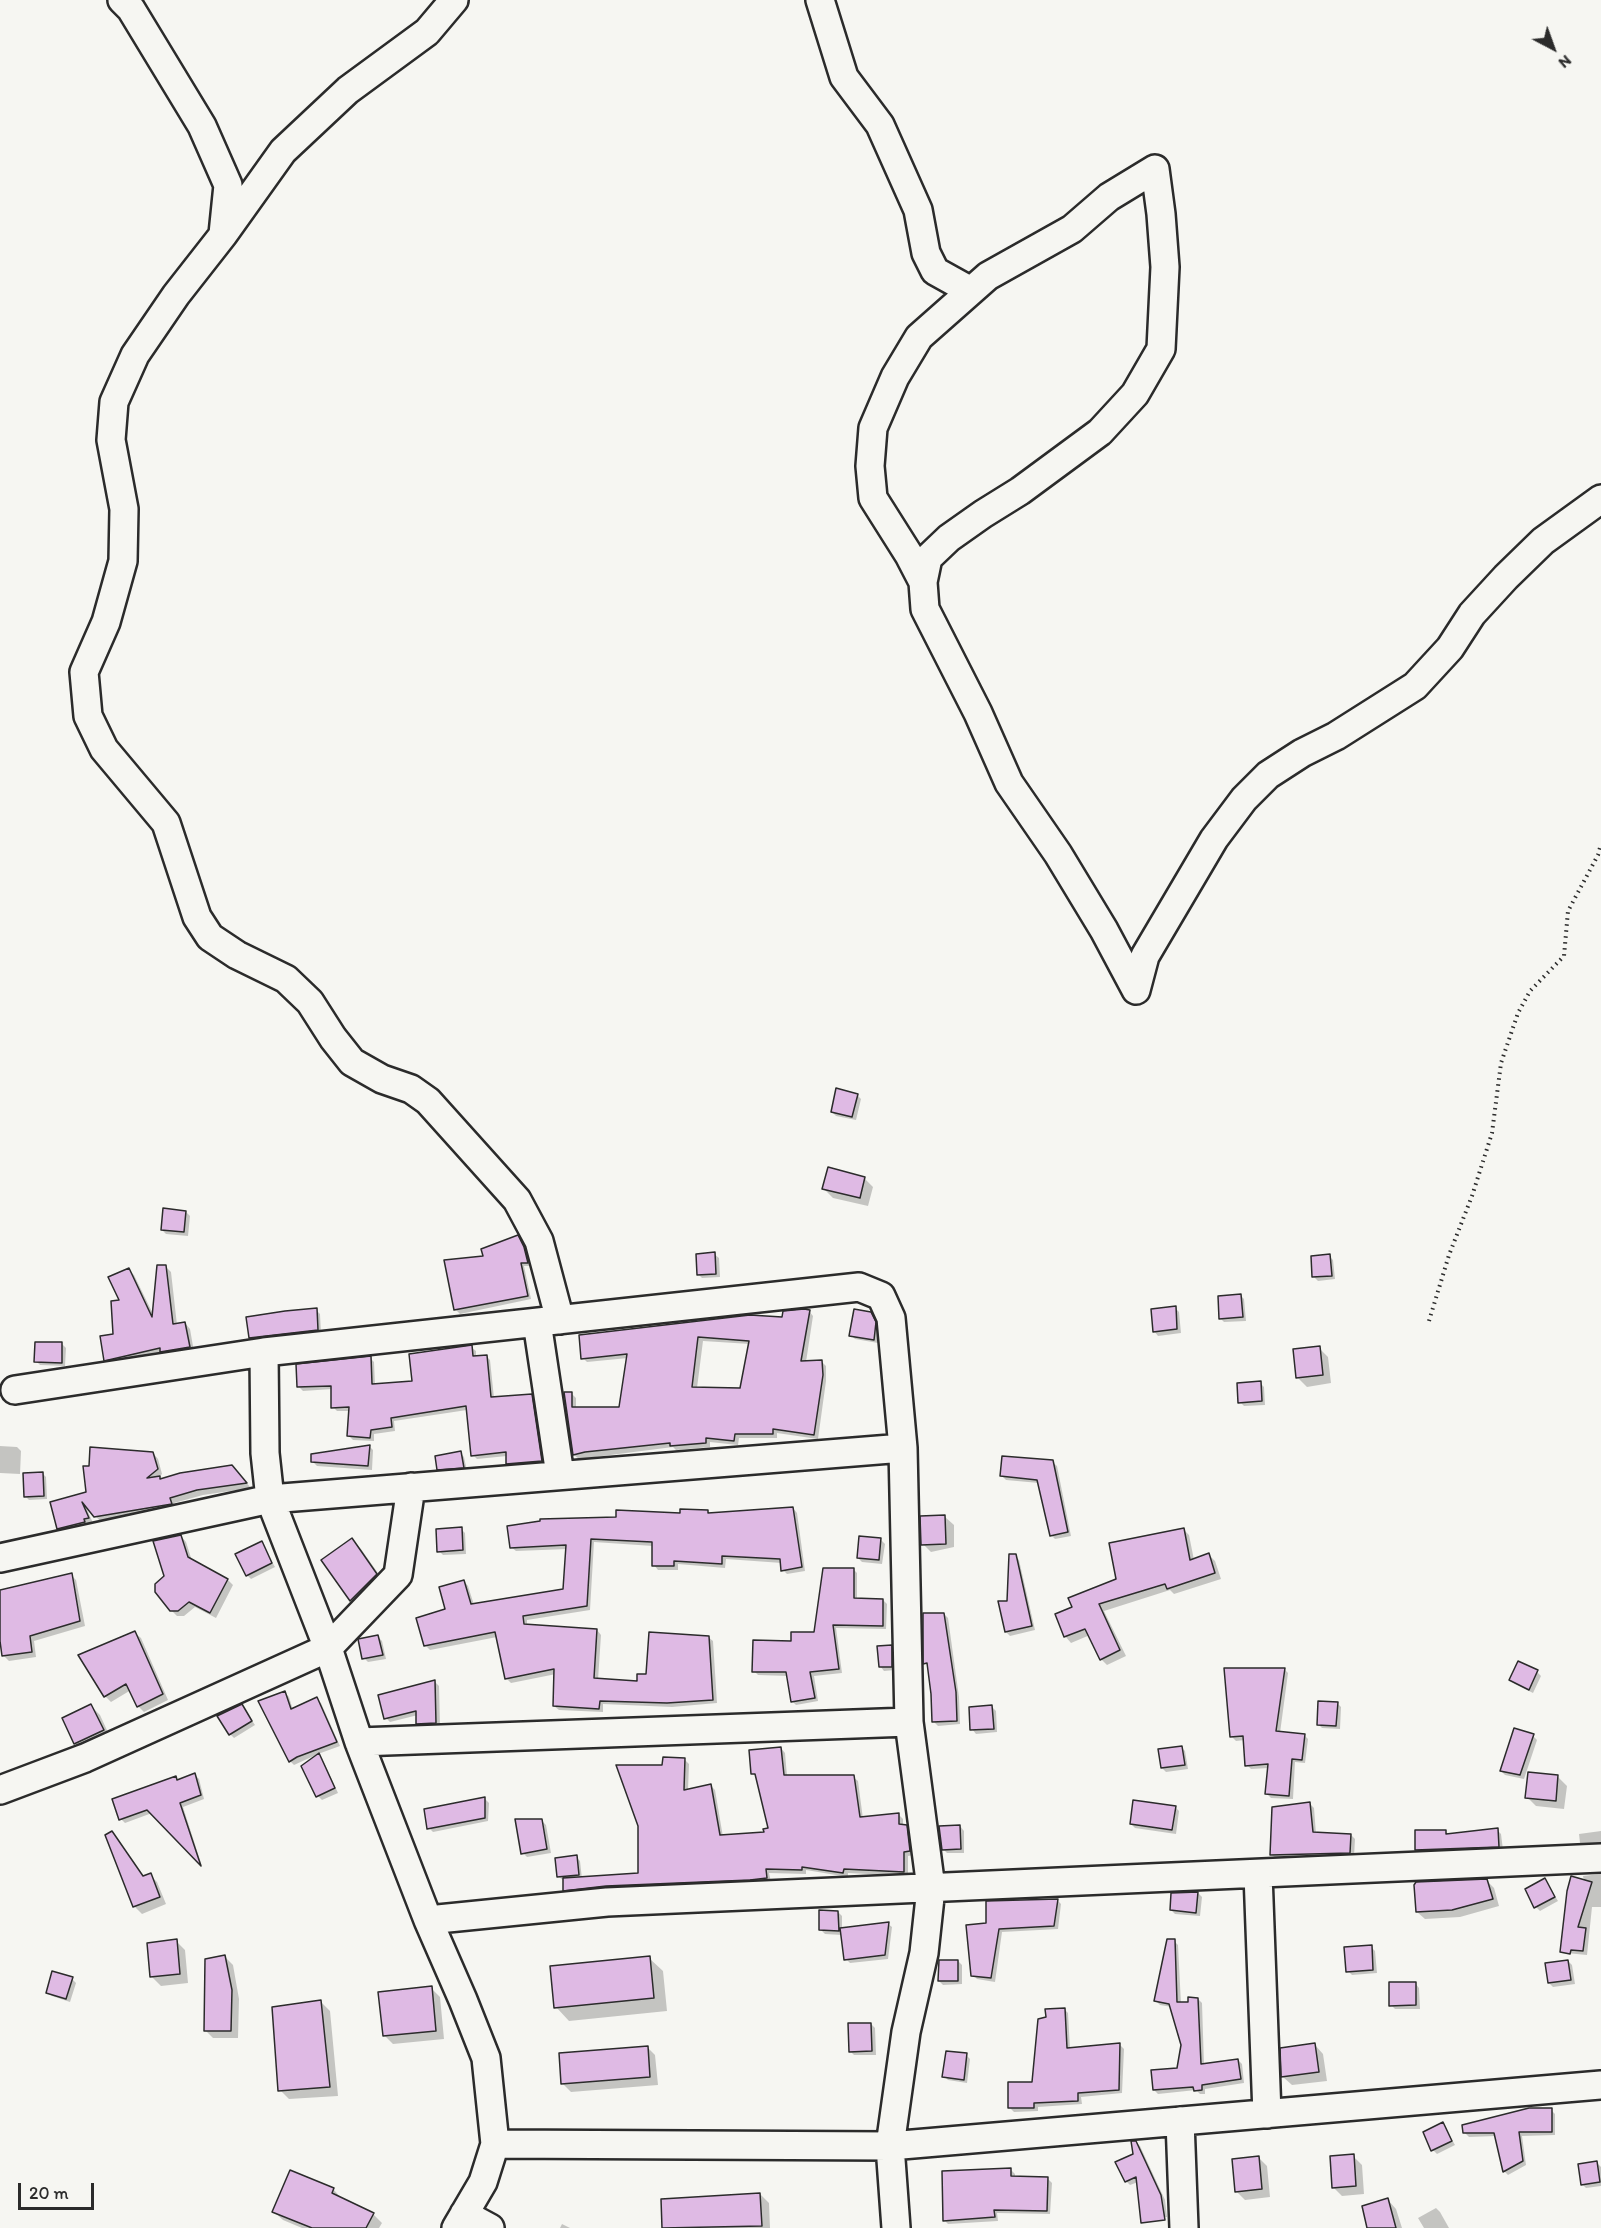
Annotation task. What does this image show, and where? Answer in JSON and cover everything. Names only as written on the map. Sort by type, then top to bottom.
[{"type":"street","points":[[122,0],[131,9],[202,126],[228,185],[223,235]]},
{"type":"street","points":[[454,0],[427,32],[348,90],[283,151],[223,235],[176,295],[135,355],[114,402],[111,440],[124,509],[123,561],[106,622],[84,672],[88,716],[104,749],[166,823],[197,917],[210,937],[237,955],[286,979],[310,1002],[333,1038],[352,1062],[382,1079],[411,1089],[428,1101],[517,1200],[538,1241],[549,1321],[560,1475]]},
{"type":"street","points":[[820,0],[844,77],[880,125],[918,210],[926,253],[935,271],[971,291]]},
{"type":"street","points":[[923,582],[873,498],[870,466],[873,428],[896,377],[919,337],[988,276],[1072,229],[1109,198],[1155,169],[1165,267],[1161,349],[1156,358],[1135,394],[1100,432],[1020,491],[949,538],[928,558],[923,582],[925,609],[978,713],[1010,783],[1058,854],[1104,930],[1136,990],[1145,956],[1214,839],[1244,799],[1268,775],[1302,753],[1336,736],[1415,686],[1450,648],[1472,614],[1506,577],[1543,541],[1601,499]]},
{"type":"street","points":[[15,1390],[264,1352],[859,1287],[881,1296],[891,1318],[903,1448],[909,1722],[931,1888],[924,1953],[906,2032],[890,2146],[896,2228]]},
{"type":"street","points":[[264,1352],[266,1453],[270,1498],[328,1648],[359,1742],[428,1920],[486,2058],[495,2144],[473,2224]]},
{"type":"street","points":[[0,1558],[270,1498],[903,1448]]},
{"type":"street","points":[[0,1790],[85,1758],[328,1648],[398,1575],[411,1487]]},
{"type":"street","points":[[359,1742],[909,1722]]},
{"type":"street","points":[[428,1920],[608,1902],[1601,1858]]},
{"type":"street","points":[[1258,1874],[1267,2114]]},
{"type":"street","points":[[495,2144],[890,2146],[1601,2085]]},
{"type":"street","points":[[1180,2121],[1184,2228]]},
{"type":"path","points":[[1430,1321],[1449,1255],[1472,1196],[1492,1133],[1501,1062],[1518,1013],[1530,991],[1564,957],[1568,911],[1598,855],[1601,844]]},
{"type":"building","points":[[836,1088],[858,1094],[852,1117],[831,1112]]},
{"type":"building","points":[[828,1167],[865,1177],[860,1198],[822,1189]]},
{"type":"building","points":[[163,1208],[186,1211],[184,1232],[161,1230]]},
{"type":"building","points":[[518,1235],[528,1263],[521,1263],[528,1296],[454,1310],[444,1260],[483,1256],[481,1249]]},
{"type":"building","points":[[715,1252],[716,1274],[697,1275],[696,1254]]},
{"type":"building","points":[[1330,1254],[1332,1276],[1312,1277],[1311,1256]]},
{"type":"building","points":[[157,1265],[166,1265],[173,1324],[185,1322],[190,1347],[160,1352],[160,1348],[104,1361],[100,1336],[113,1334],[111,1301],[119,1300],[108,1277],[129,1268],[152,1317]]},
{"type":"building","points":[[1241,1294],[1243,1317],[1219,1319],[1218,1296]]},
{"type":"building","points":[[1176,1306],[1177,1329],[1153,1332],[1151,1309]]},
{"type":"building","points":[[317,1308],[318,1330],[249,1338],[246,1317]]},
{"type":"building","points":[[854,1309],[871,1312],[876,1322],[874,1340],[849,1336]]},
{"type":"building","points":[[810,1310],[801,1361],[822,1360],[823,1375],[814,1435],[773,1429],[773,1434],[735,1434],[734,1441],[706,1438],[706,1443],[670,1446],[670,1443],[573,1455],[564,1392],[572,1392],[572,1407],[619,1407],[627,1354],[581,1359],[579,1335],[750,1315],[782,1317],[783,1311]],"holes":[[[698,1337],[749,1341],[740,1388],[692,1387]]]},
{"type":"building","points":[[35,1342],[62,1342],[62,1363],[34,1362]]},
{"type":"building","points":[[472,1345],[473,1356],[487,1355],[491,1397],[532,1394],[542,1461],[506,1464],[506,1452],[471,1456],[466,1406],[391,1418],[392,1427],[371,1430],[370,1438],[347,1436],[349,1407],[331,1408],[331,1386],[297,1387],[296,1364],[371,1356],[372,1384],[412,1381],[409,1354]]},
{"type":"building","points":[[1320,1346],[1323,1375],[1296,1378],[1293,1349]]},
{"type":"building","points":[[1261,1381],[1262,1401],[1238,1403],[1237,1383]]},
{"type":"building","points":[[370,1445],[368,1466],[311,1462],[311,1454]]},
{"type":"building","points":[[90,1447],[153,1452],[158,1469],[147,1478],[160,1476],[160,1479],[180,1473],[232,1465],[247,1483],[197,1490],[170,1498],[172,1504],[94,1517],[82,1502],[89,1518],[84,1519],[85,1522],[57,1529],[50,1502],[86,1492],[83,1466],[89,1466]]},
{"type":"building","points":[[461,1451],[464,1468],[437,1470],[435,1456]]},
{"type":"building","points":[[1002,1456],[1053,1460],[1068,1532],[1050,1536],[1037,1480],[1000,1476]]},
{"type":"building","points":[[43,1472],[44,1496],[24,1497],[23,1473]]},
{"type":"building","points":[[793,1507],[802,1567],[781,1571],[780,1559],[722,1556],[722,1564],[674,1561],[674,1566],[652,1566],[652,1542],[591,1539],[587,1606],[523,1616],[524,1624],[597,1629],[594,1678],[637,1681],[637,1674],[646,1674],[649,1632],[709,1636],[713,1700],[667,1703],[600,1701],[599,1709],[553,1706],[554,1669],[505,1679],[495,1632],[424,1646],[416,1618],[445,1609],[439,1587],[464,1580],[471,1604],[563,1589],[566,1545],[510,1548],[507,1526],[540,1521],[540,1519],[616,1517],[616,1510],[680,1513],[680,1509],[708,1510],[708,1513]]},
{"type":"building","points":[[945,1515],[946,1544],[921,1545],[920,1516]]},
{"type":"building","points":[[462,1527],[463,1550],[437,1552],[436,1529]]},
{"type":"building","points":[[1184,1528],[1190,1560],[1209,1553],[1215,1573],[1167,1589],[1165,1584],[1099,1604],[1120,1650],[1100,1660],[1085,1629],[1064,1637],[1055,1614],[1072,1607],[1068,1598],[1116,1579],[1109,1543]]},
{"type":"building","points":[[181,1535],[188,1557],[228,1579],[210,1613],[189,1602],[178,1611],[170,1611],[155,1592],[155,1584],[164,1576],[153,1541]]},
{"type":"building","points":[[859,1536],[881,1538],[879,1560],[857,1558]]},
{"type":"building","points":[[352,1538],[377,1574],[350,1601],[321,1560]]},
{"type":"building","points":[[262,1541],[272,1563],[246,1576],[235,1554]]},
{"type":"building","points":[[1009,1554],[1016,1554],[1032,1626],[1005,1632],[998,1601],[1007,1601]]},
{"type":"building","points":[[823,1568],[854,1568],[854,1598],[883,1599],[883,1626],[833,1625],[839,1669],[810,1672],[815,1698],[791,1702],[786,1672],[752,1672],[753,1640],[791,1641],[791,1632],[814,1632]]},
{"type":"building","points":[[72,1573],[80,1621],[30,1636],[32,1652],[2,1656],[0,1590]]},
{"type":"building","points":[[923,1613],[944,1613],[956,1692],[957,1721],[932,1722],[927,1663],[923,1664]]},
{"type":"building","points":[[135,1631],[163,1694],[137,1707],[126,1684],[104,1697],[78,1655]]},
{"type":"building","points":[[378,1635],[383,1655],[362,1659],[358,1639]]},
{"type":"building","points":[[892,1645],[892,1667],[879,1667],[877,1646]]},
{"type":"building","points":[[1518,1661],[1538,1670],[1529,1690],[1509,1680]]},
{"type":"building","points":[[1224,1668],[1285,1668],[1276,1731],[1305,1734],[1302,1760],[1292,1759],[1289,1796],[1265,1794],[1268,1764],[1245,1766],[1243,1736],[1230,1737]]},
{"type":"building","points":[[435,1680],[436,1723],[416,1724],[416,1711],[384,1719],[378,1695]]},
{"type":"building","points":[[285,1691],[291,1709],[317,1697],[337,1742],[289,1762],[258,1701]]},
{"type":"building","points":[[1318,1701],[1338,1702],[1336,1726],[1317,1725]]},
{"type":"building","points":[[91,1704],[104,1730],[74,1744],[62,1718]]},
{"type":"building","points":[[242,1704],[252,1721],[229,1735],[217,1716]]},
{"type":"building","points":[[992,1705],[994,1729],[970,1730],[969,1707]]},
{"type":"building","points":[[1514,1728],[1534,1734],[1520,1775],[1500,1771]]},
{"type":"building","points":[[1182,1746],[1185,1765],[1161,1768],[1158,1749]]},
{"type":"building","points":[[781,1747],[784,1775],[854,1775],[860,1817],[899,1813],[899,1824],[907,1825],[910,1851],[904,1852],[904,1872],[844,1869],[843,1873],[802,1867],[802,1870],[766,1869],[767,1878],[750,1880],[606,1886],[563,1891],[563,1878],[638,1873],[638,1826],[616,1765],[662,1765],[663,1757],[685,1758],[684,1790],[711,1784],[720,1835],[764,1832],[763,1829],[768,1828],[755,1774],[751,1774],[749,1750]]},
{"type":"building","points":[[319,1753],[335,1788],[316,1797],[301,1766]]},
{"type":"building","points":[[1528,1772],[1558,1775],[1556,1801],[1525,1798]]},
{"type":"building","points":[[195,1773],[201,1795],[180,1803],[201,1866],[147,1810],[119,1820],[112,1799],[176,1776],[177,1780]]},
{"type":"building","points":[[485,1797],[485,1818],[427,1829],[424,1809]]},
{"type":"building","points":[[1133,1800],[1176,1806],[1172,1830],[1130,1824]]},
{"type":"building","points":[[1310,1802],[1313,1832],[1351,1834],[1350,1853],[1270,1855],[1272,1807]]},
{"type":"building","points":[[515,1819],[542,1819],[547,1849],[521,1854]]},
{"type":"building","points":[[960,1825],[961,1849],[942,1850],[939,1826]]},
{"type":"building","points":[[1498,1828],[1499,1847],[1415,1850],[1415,1830],[1446,1830],[1446,1834]]},
{"type":"building","points":[[112,1831],[143,1876],[151,1873],[160,1897],[133,1907],[105,1835]]},
{"type":"building","points":[[577,1855],[579,1875],[557,1877],[555,1858]]},
{"type":"building","points":[[1571,1876],[1592,1882],[1578,1927],[1586,1928],[1583,1951],[1571,1950],[1570,1954],[1560,1952],[1567,1891]]},
{"type":"building","points":[[1545,1878],[1555,1897],[1534,1908],[1525,1889]]},
{"type":"building","points":[[1487,1879],[1493,1899],[1452,1910],[1416,1912],[1414,1885],[1416,1882]]},
{"type":"building","points":[[1198,1892],[1196,1913],[1170,1910],[1171,1893]]},
{"type":"building","points":[[1058,1899],[1054,1926],[999,1929],[991,1978],[971,1976],[966,1925],[986,1923],[986,1901]]},
{"type":"building","points":[[819,1910],[838,1911],[839,1931],[819,1930]]},
{"type":"building","points":[[889,1922],[885,1955],[844,1960],[840,1928]]},
{"type":"building","points":[[177,1939],[180,1974],[150,1977],[147,1943]]},
{"type":"building","points":[[1167,1939],[1175,1939],[1177,2002],[1188,2002],[1188,1997],[1198,1998],[1201,2064],[1238,2059],[1241,2079],[1202,2085],[1202,2090],[1194,2091],[1193,2087],[1153,2090],[1151,2070],[1177,2068],[1181,2045],[1169,2004],[1154,2001]]},
{"type":"building","points":[[1372,1945],[1373,1970],[1346,1972],[1344,1947]]},
{"type":"building","points":[[225,1955],[232,1990],[231,2031],[204,2031],[205,1959]]},
{"type":"building","points":[[650,1956],[654,1998],[554,2008],[550,1966]]},
{"type":"building","points":[[939,1960],[958,1960],[958,1981],[938,1981]]},
{"type":"building","points":[[1568,1960],[1571,1980],[1548,1983],[1545,1963]]},
{"type":"building","points":[[52,1971],[73,1977],[66,1999],[46,1993]]},
{"type":"building","points":[[1389,1982],[1416,1982],[1416,2005],[1389,2006]]},
{"type":"building","points":[[432,1986],[436,2031],[383,2036],[378,1992]]},
{"type":"building","points":[[321,2000],[330,2087],[278,2091],[272,2007]]},
{"type":"building","points":[[1065,2008],[1067,2048],[1120,2043],[1119,2090],[1078,2093],[1078,2101],[1034,2103],[1034,2108],[1008,2108],[1008,2082],[1032,2082],[1038,2019],[1046,2017],[1045,2009]]},
{"type":"building","points":[[848,2023],[871,2023],[872,2051],[849,2052]]},
{"type":"building","points":[[1315,2043],[1319,2072],[1281,2077],[1280,2048]]},
{"type":"building","points":[[648,2046],[650,2077],[561,2084],[559,2053]]},
{"type":"building","points":[[946,2051],[967,2053],[964,2080],[942,2077]]},
{"type":"building","points":[[1529,2108],[1552,2108],[1552,2132],[1519,2132],[1523,2161],[1503,2172],[1494,2133],[1463,2133],[1462,2125]]},
{"type":"building","points":[[1443,2122],[1452,2141],[1431,2151],[1423,2132]]},
{"type":"building","points":[[1131,2141],[1136,2141],[1161,2195],[1165,2220],[1141,2223],[1136,2177],[1125,2182],[1115,2162],[1133,2154]]},
{"type":"building","points":[[1354,2154],[1356,2186],[1332,2188],[1330,2156]]},
{"type":"building","points":[[1259,2156],[1262,2189],[1235,2192],[1232,2159]]},
{"type":"building","points":[[1597,2161],[1600,2182],[1581,2185],[1578,2164]]},
{"type":"building","points":[[1011,2168],[1011,2176],[1048,2177],[1047,2211],[994,2210],[995,2217],[943,2221],[942,2171]]},
{"type":"building","points":[[290,2170],[334,2188],[332,2193],[374,2213],[366,2228],[312,2228],[272,2212]]},
{"type":"building","points":[[760,2193],[762,2226],[662,2228],[661,2199]]},
{"type":"building","points":[[1388,2198],[1396,2228],[1367,2228],[1362,2206]]}]
